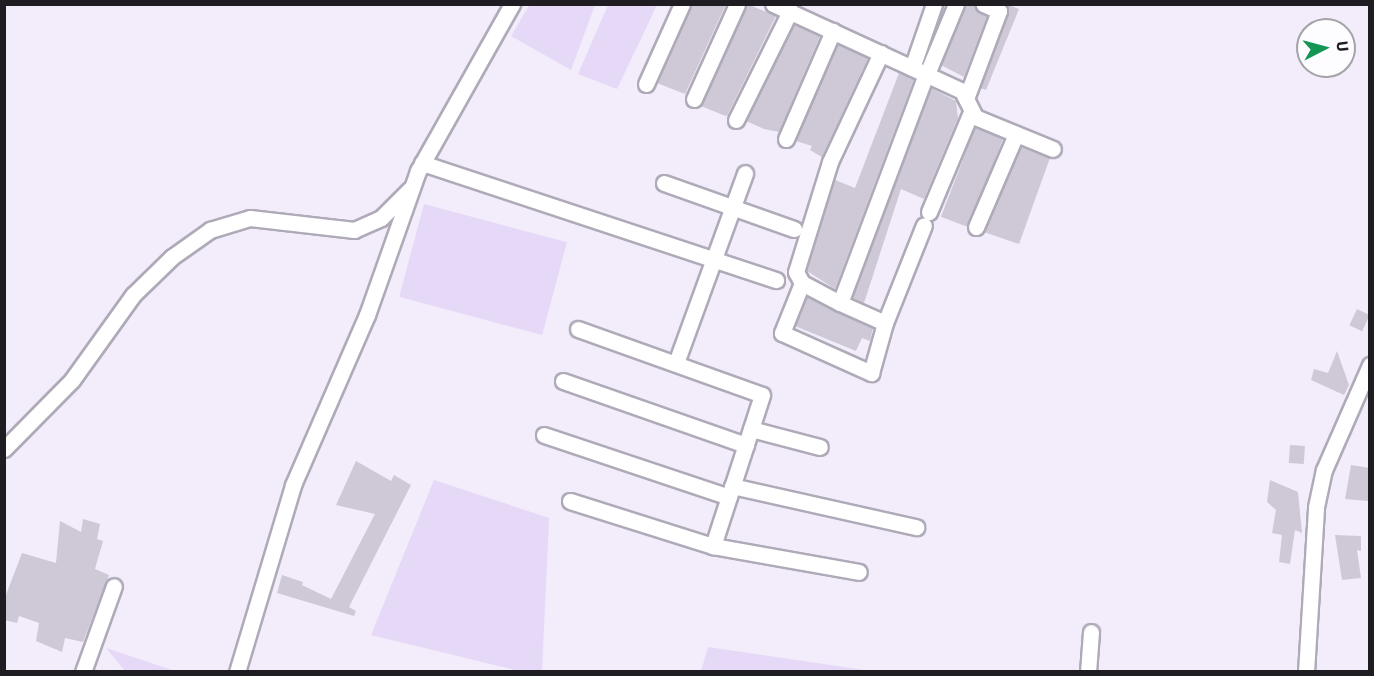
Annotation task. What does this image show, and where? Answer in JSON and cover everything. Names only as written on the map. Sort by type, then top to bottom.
[{"type":"street","points":[[237,672],[293,485],[367,315],[422,163],[512,4]]},
{"type":"street","points":[[646,84],[682,4]]},
{"type":"street","points":[[694,99],[736,4]]},
{"type":"street","points":[[773,4],[881,54],[922,70],[967,96]]},
{"type":"street","points":[[922,70],[934,4]]},
{"type":"street","points":[[840,303],[922,70],[956,4]]},
{"type":"street","points":[[802,283],[782,333],[871,373],[885,322],[971,112],[967,96],[999,11],[983,4]]},
{"type":"street","points":[[736,120],[790,11]]},
{"type":"street","points":[[786,139],[833,32]]},
{"type":"street","points":[[881,54],[830,162],[796,272],[802,283],[840,303],[885,322]]},
{"type":"street","points":[[971,112],[1053,149]]},
{"type":"street","points":[[976,227],[1016,134]]},
{"type":"street","points":[[422,163],[776,280]]},
{"type":"street","points":[[676,363],[745,173]]},
{"type":"street","points":[[664,183],[794,229]]},
{"type":"street","points":[[4,449],[72,380],[133,295],[172,257],[210,230],[250,218],[354,231],[381,218],[413,186]]},
{"type":"street","points":[[578,329],[762,395],[713,546]]},
{"type":"street","points":[[1306,672],[1308,596],[1320,489],[1341,426],[1370,365]]},
{"type":"street","points":[[562,381],[746,445]]},
{"type":"street","points":[[751,429],[820,447]]},
{"type":"street","points":[[544,435],[731,491],[916,527]]},
{"type":"street","points":[[570,501],[713,546],[859,572]]},
{"type":"street","points":[[83,672],[114,586]]},
{"type":"street","points":[[1088,672],[1091,632]]},
{"type":"shaded area","points":[[530,4],[595,5],[571,70],[511,36]]},
{"type":"shaded area","points":[[608,5],[657,5],[617,89],[578,74]]},
{"type":"shaded area","points":[[424,204],[567,242],[542,335],[399,297]]},
{"type":"shaded area","points":[[434,480],[549,518],[542,671],[519,671],[371,635]]},
{"type":"shaded area","points":[[708,647],[871,671],[701,671]]},
{"type":"shaded area","points":[[106,648],[175,671],[125,671]]},
{"type":"building","points":[[692,4],[726,4],[685,94],[657,83]]},
{"type":"building","points":[[747,4],[776,16],[727,116],[701,106]]},
{"type":"building","points":[[967,4],[973,4],[987,16],[964,77],[941,65]]},
{"type":"building","points":[[1006,4],[1019,9],[986,90],[980,88],[1008,14]]},
{"type":"building","points":[[794,24],[820,36],[779,132],[764,129],[746,121]]},
{"type":"building","points":[[838,45],[868,58],[822,157],[810,150],[812,146],[796,141]]},
{"type":"building","points":[[899,73],[914,79],[835,289],[807,271],[835,180],[855,188]]},
{"type":"building","points":[[931,88],[956,101],[958,118],[924,199],[901,189],[864,303],[852,298]]},
{"type":"building","points":[[975,128],[1003,139],[969,227],[941,217]]},
{"type":"building","points":[[1021,147],[1050,158],[1019,244],[984,232]]},
{"type":"building","points":[[807,297],[873,328],[870,341],[862,338],[856,351],[795,326]]},
{"type":"building","points":[[1357,309],[1370,315],[1362,331],[1349,325]]},
{"type":"building","points":[[1337,351],[1349,385],[1344,395],[1311,380],[1314,369],[1328,373]]},
{"type":"building","points":[[1290,445],[1305,446],[1304,464],[1289,463]]},
{"type":"building","points":[[356,461],[391,481],[394,475],[411,485],[349,607],[356,611],[354,616],[277,593],[282,575],[303,582],[302,585],[331,599],[375,514],[336,505]]},
{"type":"building","points":[[1351,465],[1370,468],[1368,501],[1345,499]]},
{"type":"building","points":[[1270,480],[1298,492],[1302,533],[1295,530],[1290,564],[1279,562],[1282,535],[1272,533],[1276,510],[1267,502]]},
{"type":"building","points":[[83,519],[100,524],[97,539],[103,541],[95,569],[109,575],[83,642],[65,638],[62,652],[36,641],[39,623],[19,616],[17,623],[4,620],[4,600],[22,553],[56,563],[60,521],[81,532]]},
{"type":"building","points":[[1335,535],[1361,536],[1361,551],[1357,550],[1361,578],[1342,580]]}]
